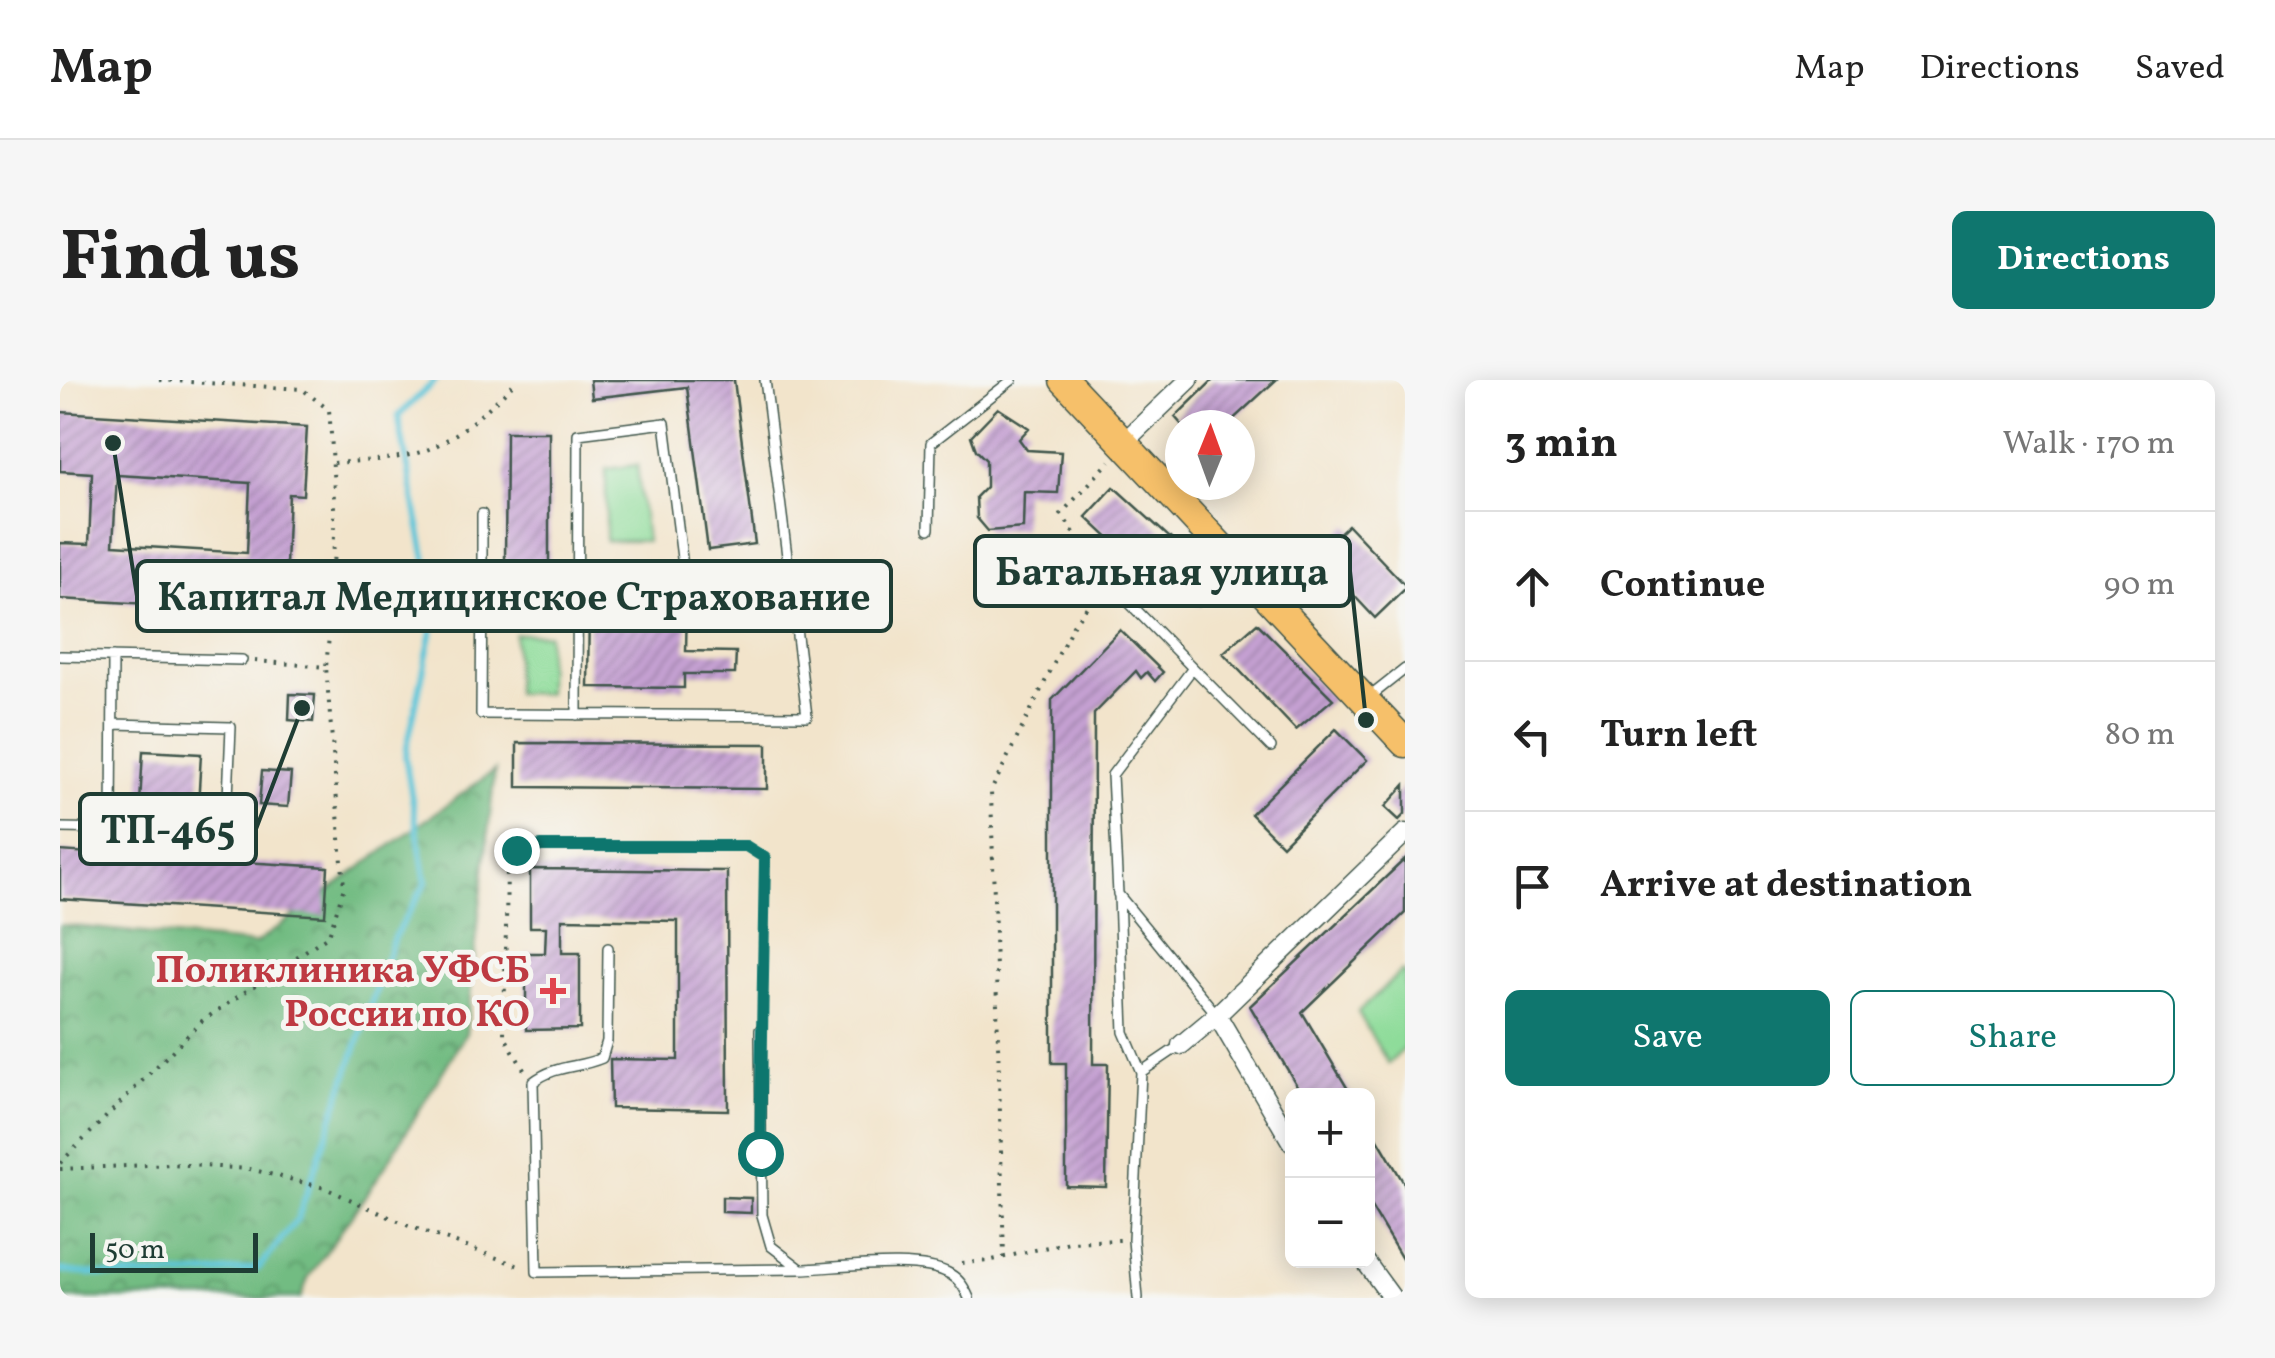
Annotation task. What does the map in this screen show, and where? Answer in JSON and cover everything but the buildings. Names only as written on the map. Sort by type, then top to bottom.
[{"type":"main road","points":[[1064,380],[1118,451],[1405,744]]},
{"type":"street","points":[[1118,451],[1190,380]]},
{"type":"street","points":[[1181,1045],[1405,833]]},
{"type":"street","points":[[1217,1015],[1285,1131]]},
{"type":"street","points":[[1371,1268],[1392,1298]]},
{"type":"lane","points":[[482,514],[481,714],[808,716],[765,380]]},
{"type":"lane","points":[[929,530],[931,443],[1012,380]]},
{"type":"lane","points":[[576,715],[578,434],[664,423],[684,574]]},
{"type":"lane","points":[[482,573],[789,575]]},
{"type":"lane","points":[[1107,580],[1272,746]]},
{"type":"lane","points":[[60,656],[242,660]]},
{"type":"lane","points":[[60,828],[112,829],[113,658]]},
{"type":"lane","points":[[1138,1298],[1133,1240],[1141,1072],[1124,1032],[1112,775],[1193,668]]},
{"type":"lane","points":[[1365,700],[1405,669]]},
{"type":"lane","points":[[112,724],[230,727],[227,822]]},
{"type":"lane","points":[[1118,894],[1217,1015]]},
{"type":"lane","points":[[608,948],[607,1040],[602,1058],[552,1068],[533,1082],[537,1272],[922,1264],[946,1271],[961,1281],[969,1298]]},
{"type":"lane","points":[[760,1030],[762,1214],[770,1246],[801,1269]]},
{"type":"lane","points":[[1141,1072],[1181,1045]]},
{"type":"path","points":[[60,1166],[202,1020],[329,935],[344,887],[326,667],[332,612],[334,463],[328,410],[302,389],[159,380]]},
{"type":"path","points":[[334,463],[399,457],[430,448],[455,434],[517,380]]},
{"type":"path","points":[[1004,1258],[990,791],[1073,626],[1107,580],[1062,514],[1118,451]]},
{"type":"path","points":[[242,660],[326,667]]},
{"type":"path","points":[[533,1082],[515,1059],[504,1035],[507,869],[516,850],[542,846],[746,846],[765,858],[765,994],[760,1030]]},
{"type":"path","points":[[60,1166],[171,1164],[250,1169],[324,1188],[409,1226],[537,1272]]},
{"type":"path","points":[[922,1264],[1004,1258],[1070,1242],[1133,1240]]},
{"type":"green space","points":[[637,465],[646,541],[606,541],[606,469]]},
{"type":"green space","points":[[515,634],[548,634],[547,694],[515,693]]},
{"type":"green space","points":[[495,770],[466,1033],[383,1170],[308,1278],[301,1298],[60,1298],[60,925],[255,944]]},
{"type":"green space","points":[[1402,971],[1405,1048],[1388,1064],[1358,1012]]},
{"type":"waterway","points":[[60,1270],[160,1276],[259,1268],[298,1218],[394,937],[426,883],[405,756],[436,612],[398,416],[436,380]]},
{"type":"place","name":"Капитал Медицинское Страхование","points":[[113,443]]},
{"type":"place","name":"ТП-465","points":[[302,708]]},
{"type":"place","name":"Батальная улица","points":[[1366,720]]},
{"type":"place","name":"Поликлиника УФСБ России по КО","points":[[553,991]]},
{"type":"route","points":[[516,850],[542,846],[746,846],[765,858],[760,1153]]}]
